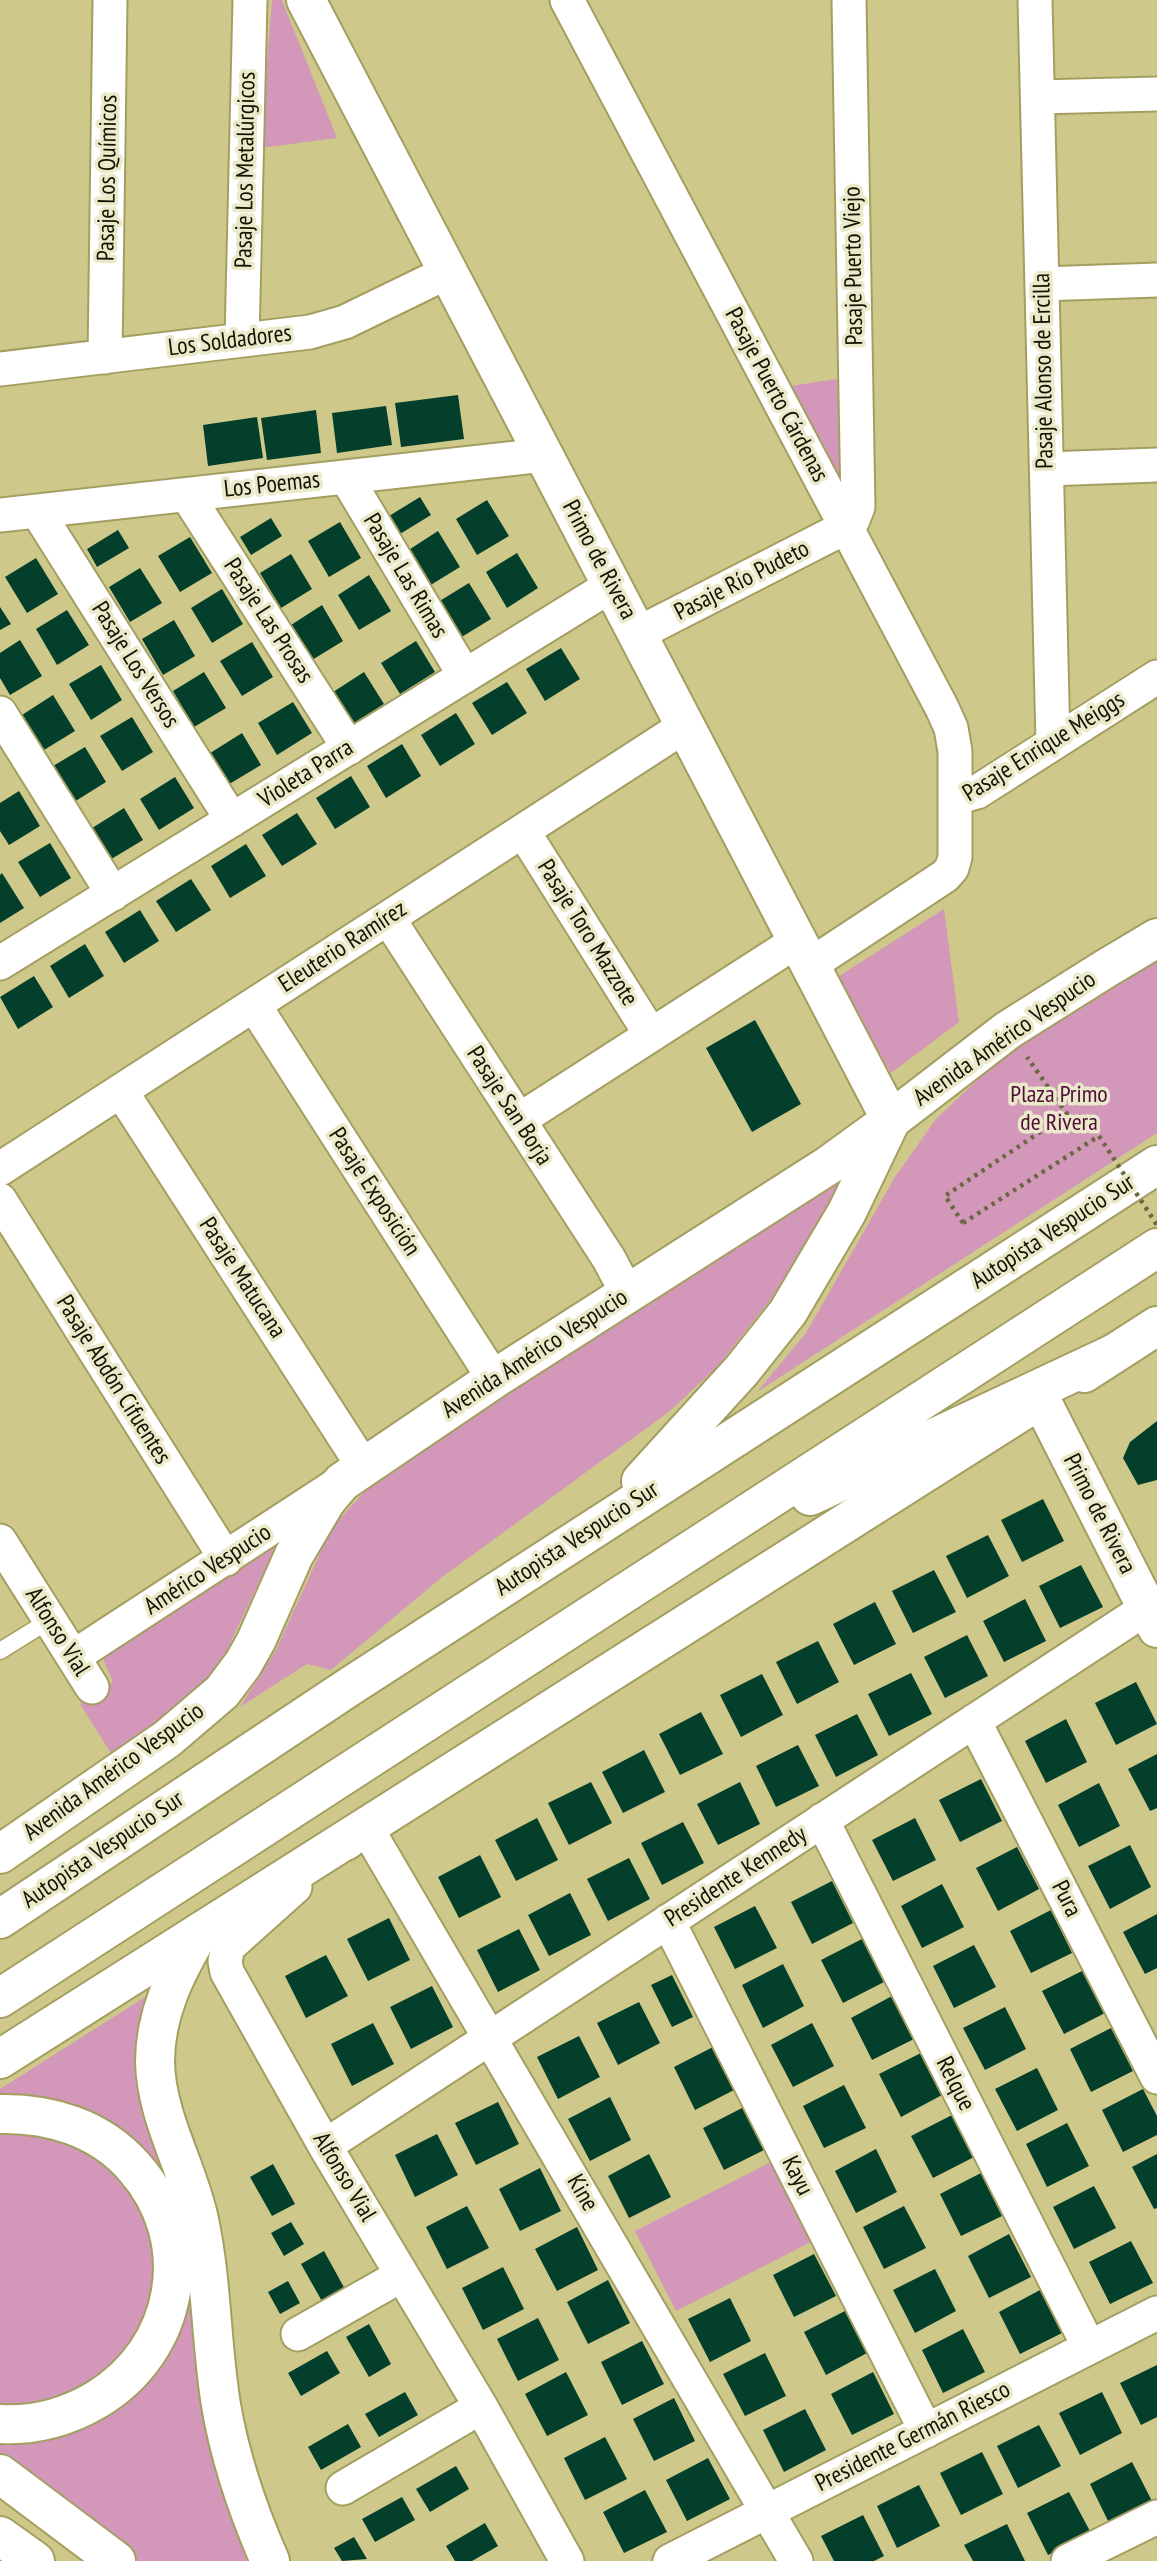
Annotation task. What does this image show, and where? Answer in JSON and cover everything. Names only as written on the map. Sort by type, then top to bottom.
[{"type":"main road","name":"Primo de Rivera","points":[[306,0],[891,1120]]},
{"type":"main road","name":"Avenida Américo Vespucio","points":[[0,1853],[167,1739],[222,1692],[256,1641],[294,1555],[326,1501],[353,1474],[494,1379],[829,1165],[1008,1031],[1157,939]]},
{"type":"main road","points":[[587,1533],[657,1467],[767,1341],[821,1258],[847,1212],[891,1120]]},
{"type":"main road","name":"Autopista Vespucio Sur","points":[[0,1919],[352,1685],[1157,1165]]},
{"type":"main road","points":[[0,1998],[1157,1248]]},
{"type":"main road","points":[[0,2059],[1157,1326]]},
{"type":"main road","points":[[675,1560],[1114,1354]]},
{"type":"main road","name":"Primo de Rivera","points":[[1041,1400],[1152,1618]]},
{"type":"main road","points":[[198,1933],[166,1998],[158,2031],[157,2077],[163,2108],[188,2178],[200,2223],[228,2443],[253,2521],[270,2561]]},
{"type":"main road","points":[[0,2114],[36,2115],[61,2120],[85,2130],[125,2158],[143,2179],[160,2211],[170,2245],[172,2277],[167,2311],[156,2341],[124,2380],[94,2401],[64,2415],[27,2424],[0,2424]]},
{"type":"main road","points":[[0,2474],[116,2561]]},
{"type":"main road","points":[[0,2536],[34,2561]]},
{"type":"street","name":"Pasaje Los Químicos","points":[[105,356],[110,0]]},
{"type":"street","name":"Pasaje Los Metalúrgicos","points":[[242,340],[250,0]]},
{"type":"street","name":"Pasaje Puerto Cárdenas","points":[[567,0],[947,718],[955,751],[956,798]]},
{"type":"street","name":"Pasaje Puerto Viejo","points":[[846,527],[855,517],[859,496],[849,0]]},
{"type":"street","name":"Pasaje Alonso de Ercilla","points":[[1035,0],[1053,742]]},
{"type":"street","points":[[1038,97],[1157,94]]},
{"type":"street","name":"Los Soldadores","points":[[0,369],[310,332],[345,323],[448,272]]},
{"type":"street","points":[[1042,284],[1157,280]]},
{"type":"street","name":"Los Poemas","points":[[0,515],[544,455]]},
{"type":"street","points":[[1046,469],[1157,465]]},
{"type":"street","name":"Pasaje Las Rimas","points":[[346,477],[465,676]]},
{"type":"street","name":"Pasaje Las Prosas","points":[[187,495],[349,748]]},
{"type":"street","name":"Pasaje Los Versos","points":[[37,511],[232,820]]},
{"type":"street","name":"Pasaje Río Pudeto","points":[[637,634],[846,527]]},
{"type":"street","name":"Violeta Parra","points":[[0,963],[612,585]]},
{"type":"street","name":"Pasaje Enrique Meiggs","points":[[519,1120],[652,1035],[945,876],[952,868],[955,857],[956,798],[976,792],[1157,677]]},
{"type":"street","points":[[0,713],[113,894]]},
{"type":"street","name":"Eleuterio Ramírez","points":[[0,1169],[685,726]]},
{"type":"street","name":"Pasaje Toro Mazzote","points":[[523,831],[652,1035]]},
{"type":"street","name":"Pasaje San Borja","points":[[388,918],[609,1259],[628,1295]]},
{"type":"street","name":"Pasaje Exposición","points":[[254,1005],[494,1379]]},
{"type":"street","name":"Pasaje Matucana","points":[[121,1091],[353,1474]]},
{"type":"street","name":"Pasaje Abdón Cifuentes","points":[[0,1200],[226,1559]]},
{"type":"street","name":"Américo Vespucio","points":[[73,1657],[353,1474]]},
{"type":"street","name":"Alfonso Vial","points":[[0,1541],[92,1687]]},
{"type":"street","name":"Presidente Kennedy","points":[[325,2146],[974,1721],[1152,1618]]},
{"type":"street","name":"Pura","points":[[974,1721],[1157,2077]]},
{"type":"street","name":"Relque","points":[[822,1821],[1089,2347]]},
{"type":"street","name":"Kine","points":[[366,1827],[796,2561]]},
{"type":"street","name":"Alfonso Vial","points":[[366,1827],[234,1939],[225,1954],[227,1972],[325,2146],[481,2407],[560,2558]]},
{"type":"street","name":"Kayu","points":[[668,1922],[926,2431]]},
{"type":"street","points":[[298,2334],[402,2275]]},
{"type":"street","name":"Presidente Germán Riesco","points":[[670,2561],[1157,2313]]},
{"type":"street","points":[[343,2488],[481,2407]]},
{"type":"street","points":[[1068,2561],[1157,2517]]},
{"type":"lane","points":[[0,1651],[50,1620]]},
{"type":"path","points":[[1008,1031],[1067,1114],[945,1196],[963,1223],[1099,1136],[1157,1225]]},
{"type":"green space","points":[[272,0],[282,0],[337,138],[260,148]]},
{"type":"green space","points":[[843,378],[846,510],[784,387]]},
{"type":"green space","points":[[944,909],[959,1022],[891,1073],[836,978]]},
{"type":"green space","name":"Plaza Primo de Rivera","points":[[1157,961],[1157,1133],[757,1392],[806,1333],[895,1177],[936,1119],[1006,1053]]},
{"type":"green space","points":[[874,1151],[819,1238],[718,1366],[670,1411],[441,1578],[331,1670],[307,1664],[240,1707],[276,1650],[332,1527],[369,1487]]},
{"type":"green space","points":[[284,1529],[222,1661],[166,1722],[112,1755],[80,1704],[113,1682],[101,1654]]},
{"type":"green space","points":[[153,1992],[165,2150],[253,2561],[139,2561],[0,2456],[0,2440],[43,2439],[82,2429],[100,2421],[117,2410],[148,2380],[169,2195],[0,2096],[0,2089]]},
{"type":"green space","points":[[0,2131],[78,2140],[140,2198],[159,2264],[146,2334],[83,2395],[0,2409]]},
{"type":"green space","points":[[775,2160],[815,2240],[676,2311],[635,2231]]},
{"type":"building","points":[[458,395],[464,439],[401,447],[395,403]]},
{"type":"building","points":[[386,406],[392,445],[337,453],[332,413]]},
{"type":"building","points":[[316,410],[321,453],[267,460],[261,418]]},
{"type":"building","points":[[257,417],[263,458],[208,466],[203,425]]},
{"type":"building","points":[[420,497],[431,515],[400,534],[389,516]]},
{"type":"building","points":[[487,500],[509,536],[477,555],[456,519]]},
{"type":"building","points":[[271,518],[282,536],[251,555],[240,537]]},
{"type":"building","points":[[340,522],[361,558],[329,577],[308,541]]},
{"type":"building","points":[[118,530],[129,548],[97,567],[87,549]]},
{"type":"building","points":[[438,531],[460,567],[429,586],[407,551]]},
{"type":"building","points":[[190,537],[212,573],[180,592],[158,556]]},
{"type":"building","points":[[517,553],[538,588],[507,608],[486,572]]},
{"type":"building","points":[[291,554],[312,589],[281,608],[260,573]]},
{"type":"building","points":[[36,558],[58,594],[27,613],[5,577]]},
{"type":"building","points":[[140,568],[162,603],[130,622],[109,587]]},
{"type":"building","points":[[369,575],[391,611],[359,630],[338,595]]},
{"type":"building","points":[[469,583],[491,619],[460,638],[438,602]]},
{"type":"building","points":[[222,589],[243,624],[212,643],[191,608]]},
{"type":"building","points":[[322,605],[343,641],[312,660],[291,625]]},
{"type":"building","points":[[0,607],[11,624],[0,630]]},
{"type":"building","points":[[67,610],[89,645],[57,665],[36,629]]},
{"type":"building","points":[[174,620],[195,656],[163,675],[142,639]]},
{"type":"building","points":[[20,640],[42,676],[10,695],[0,678],[0,653]]},
{"type":"building","points":[[416,641],[435,672],[400,694],[381,663]]},
{"type":"building","points":[[252,642],[273,677],[242,696],[220,661]]},
{"type":"building","points":[[561,648],[580,679],[545,701],[526,669]]},
{"type":"building","points":[[101,665],[122,700],[91,720],[69,684]]},
{"type":"building","points":[[204,672],[226,708],[194,727],[173,691]]},
{"type":"building","points":[[364,672],[384,704],[349,726],[330,694]]},
{"type":"building","points":[[507,682],[527,713],[492,735],[472,703]]},
{"type":"building","points":[[53,695],[75,731],[44,750],[22,715]]},
{"type":"building","points":[[293,702],[312,733],[277,755],[258,723]]},
{"type":"building","points":[[456,713],[475,744],[440,766],[421,735]]},
{"type":"building","points":[[132,717],[153,752],[122,771],[100,736]]},
{"type":"building","points":[[242,733],[261,765],[226,786],[207,755]]},
{"type":"building","points":[[402,744],[421,776],[386,798],[367,766]]},
{"type":"building","points":[[85,747],[106,782],[74,802],[53,766]]},
{"type":"building","points":[[351,776],[370,807],[335,829],[316,798]]},
{"type":"building","points":[[175,777],[194,808],[159,830],[140,799]]},
{"type":"building","points":[[19,791],[40,826],[9,845],[0,831],[0,803]]},
{"type":"building","points":[[124,808],[143,840],[108,861],[89,830]]},
{"type":"building","points":[[297,813],[317,844],[282,866],[262,835]]},
{"type":"building","points":[[50,843],[71,878],[40,897],[18,862]]},
{"type":"building","points":[[246,844],[266,876],[230,898],[211,866]]},
{"type":"building","points":[[2,873],[24,908],[0,923],[0,875]]},
{"type":"building","points":[[191,879],[211,910],[176,932],[156,901]]},
{"type":"building","points":[[140,910],[159,941],[124,963],[105,932]]},
{"type":"building","points":[[85,944],[104,976],[69,998],[50,966]]},
{"type":"building","points":[[34,976],[53,1007],[18,1029],[0,997]]},
{"type":"building","points":[[755,1020],[801,1104],[752,1132],[706,1048]]},
{"type":"building","points":[[1157,1421],[1157,1480],[1138,1485],[1123,1458],[1130,1442]]},
{"type":"building","points":[[1043,1499],[1064,1541],[1022,1562],[1001,1520]]},
{"type":"building","points":[[988,1535],[1009,1576],[967,1598],[946,1556]]},
{"type":"building","points":[[1081,1565],[1103,1607],[1060,1628],[1039,1586]]},
{"type":"building","points":[[934,1570],[956,1612],[913,1633],[892,1591]]},
{"type":"building","points":[[1025,1599],[1046,1641],[1004,1662],[983,1621]]},
{"type":"building","points":[[875,1602],[896,1644],[854,1665],[833,1624]]},
{"type":"building","points":[[967,1635],[988,1676],[945,1698],[924,1657]]},
{"type":"building","points":[[818,1641],[839,1682],[797,1704],[776,1662]]},
{"type":"building","points":[[911,1673],[932,1714],[889,1736],[868,1694]]},
{"type":"building","points":[[762,1674],[783,1715],[741,1737],[720,1695]]},
{"type":"building","points":[[1136,1682],[1157,1724],[1116,1745],[1095,1703]]},
{"type":"building","points":[[701,1712],[723,1754],[680,1775],[659,1734]]},
{"type":"building","points":[[857,1714],[878,1755],[836,1777],[815,1735]]},
{"type":"building","points":[[1066,1719],[1087,1762],[1046,1783],[1025,1741]]},
{"type":"building","points":[[798,1745],[819,1786],[776,1807],[756,1766]]},
{"type":"building","points":[[644,1750],[665,1792],[623,1813],[602,1772]]},
{"type":"building","points":[[1157,1754],[1157,1808],[1150,1811],[1128,1769]]},
{"type":"building","points":[[981,1779],[1002,1821],[960,1842],[939,1800]]},
{"type":"building","points":[[591,1782],[612,1823],[569,1845],[548,1803]]},
{"type":"building","points":[[740,1782],[760,1824],[718,1845],[697,1804]]},
{"type":"building","points":[[1099,1783],[1120,1826],[1079,1847],[1058,1805]]},
{"type":"building","points":[[537,1818],[558,1860],[516,1881],[495,1840]]},
{"type":"building","points":[[915,1818],[936,1860],[893,1881],[872,1840]]},
{"type":"building","points":[[683,1822],[704,1863],[662,1885],[641,1843]]},
{"type":"building","points":[[1130,1845],[1151,1887],[1110,1909],[1088,1866]]},
{"type":"building","points":[[1017,1847],[1039,1889],[998,1911],[976,1868]]},
{"type":"building","points":[[480,1855],[501,1897],[459,1918],[438,1877]]},
{"type":"building","points":[[629,1858],[650,1899],[608,1921],[587,1879]]},
{"type":"building","points":[[832,1881],[853,1923],[812,1944],[791,1902]]},
{"type":"building","points":[[942,1884],[964,1927],[922,1948],[901,1906]]},
{"type":"building","points":[[570,1893],[591,1935],[549,1956],[528,1915]]},
{"type":"building","points":[[755,1906],[777,1948],[735,1969],[714,1927]]},
{"type":"building","points":[[1051,1910],[1072,1953],[1031,1973],[1010,1931]]},
{"type":"building","points":[[1157,1914],[1157,1968],[1145,1974],[1123,1932]]},
{"type":"building","points":[[389,1918],[410,1960],[368,1981],[347,1939]]},
{"type":"building","points":[[519,1929],[540,1970],[498,1992],[477,1950]]},
{"type":"building","points":[[862,1939],[884,1982],[843,2003],[821,1960]]},
{"type":"building","points":[[974,1945],[996,1987],[954,2008],[933,1966]]},
{"type":"building","points":[[326,1955],[348,1996],[306,2018],[285,1976]]},
{"type":"building","points":[[783,1964],[804,2006],[763,2028],[742,1985]]},
{"type":"building","points":[[1084,1970],[1105,2013],[1064,2034],[1042,1991]]},
{"type":"building","points":[[672,1975],[693,2017],[672,2027],[651,1985]]},
{"type":"building","points":[[432,1986],[453,2027],[411,2049],[390,2007]]},
{"type":"building","points":[[892,1996],[914,2039],[872,2060],[851,2018]]},
{"type":"building","points":[[639,2002],[660,2043],[618,2065],[597,2023]]},
{"type":"building","points":[[1005,2007],[1026,2049],[985,2070],[963,2028]]},
{"type":"building","points":[[373,2023],[394,2064],[352,2086],[331,2044]]},
{"type":"building","points":[[812,2023],[834,2066],[793,2087],[771,2045]]},
{"type":"building","points":[[1111,2028],[1133,2071],[1091,2092],[1070,2049]]},
{"type":"building","points":[[579,2036],[600,2077],[558,2099],[537,2057]]},
{"type":"building","points":[[715,2046],[736,2089],[695,2110],[674,2067]]},
{"type":"building","points":[[921,2053],[942,2095],[901,2117],[879,2074]]},
{"type":"building","points":[[1037,2068],[1058,2110],[1017,2131],[995,2089]]},
{"type":"building","points":[[844,2085],[866,2128],[824,2148],[803,2106]]},
{"type":"building","points":[[1143,2089],[1157,2116],[1157,2135],[1123,2152],[1102,2110]]},
{"type":"building","points":[[610,2097],[631,2140],[590,2161],[568,2119]]},
{"type":"building","points":[[498,2102],[519,2144],[476,2165],[455,2123]]},
{"type":"building","points":[[744,2107],[766,2149],[724,2170],[703,2128]]},
{"type":"building","points":[[952,2115],[974,2157],[933,2178],[911,2136]]},
{"type":"building","points":[[1067,2123],[1089,2166],[1047,2187],[1026,2144]]},
{"type":"building","points":[[437,2134],[458,2175],[415,2197],[395,2155]]},
{"type":"building","points":[[876,2149],[897,2192],[856,2213],[835,2171]]},
{"type":"building","points":[[649,2154],[671,2197],[629,2218],[608,2176]]},
{"type":"building","points":[[1157,2154],[1157,2208],[1154,2209],[1132,2167]]},
{"type":"building","points":[[273,2164],[295,2204],[272,2216],[250,2177]]},
{"type":"building","points":[[540,2168],[561,2211],[520,2231],[499,2189]]},
{"type":"building","points":[[981,2173],[1002,2216],[961,2236],[940,2194]]},
{"type":"building","points":[[1094,2186],[1116,2228],[1074,2249],[1053,2207]]},
{"type":"building","points":[[467,2206],[489,2248],[447,2269],[426,2227]]},
{"type":"building","points":[[904,2206],[926,2248],[884,2269],[863,2227]]},
{"type":"building","points":[[291,2222],[304,2244],[284,2256],[271,2233]]},
{"type":"building","points":[[577,2227],[598,2270],[557,2291],[535,2249]]},
{"type":"building","points":[[1009,2234],[1031,2277],[989,2298],[968,2256]]},
{"type":"building","points":[[1131,2241],[1153,2283],[1110,2304],[1089,2262]]},
{"type":"building","points":[[324,2251],[346,2291],[323,2303],[301,2264]]},
{"type":"building","points":[[814,2254],[836,2296],[794,2317],[773,2275]]},
{"type":"building","points":[[503,2267],[524,2309],[483,2330],[462,2288]]},
{"type":"building","points":[[935,2269],[956,2311],[915,2333],[893,2290]]},
{"type":"building","points":[[608,2280],[630,2323],[588,2344],[567,2302]]},
{"type":"building","points":[[288,2281],[300,2303],[280,2314],[268,2292]]},
{"type":"building","points":[[1040,2290],[1062,2333],[1020,2354],[999,2312]]},
{"type":"building","points":[[730,2298],[751,2341],[710,2362],[688,2319]]},
{"type":"building","points":[[845,2311],[867,2353],[826,2375],[804,2332]]},
{"type":"building","points":[[538,2318],[559,2360],[518,2381],[497,2339]]},
{"type":"building","points":[[369,2324],[391,2364],[369,2377],[346,2337]]},
{"type":"building","points":[[963,2329],[985,2372],[943,2393],[922,2350]]},
{"type":"building","points":[[642,2341],[664,2384],[622,2405],[601,2362]]},
{"type":"building","points":[[327,2351],[340,2373],[301,2396],[288,2373]]},
{"type":"building","points":[[765,2353],[786,2396],[745,2416],[723,2374]]},
{"type":"building","points":[[1157,2365],[1157,2417],[1141,2425],[1120,2383]]},
{"type":"building","points":[[566,2372],[588,2415],[547,2436],[525,2394]]},
{"type":"building","points":[[873,2372],[894,2414],[852,2435],[831,2394]]},
{"type":"building","points":[[405,2392],[418,2415],[379,2437],[365,2414]]},
{"type":"building","points":[[1102,2392],[1122,2433],[1080,2455],[1059,2413]]},
{"type":"building","points":[[674,2398],[695,2441],[654,2461],[633,2419]]},
{"type":"building","points":[[805,2409],[826,2450],[784,2472],[763,2430]]},
{"type":"building","points":[[348,2424],[361,2447],[321,2470],[308,2447]]},
{"type":"building","points":[[1039,2425],[1061,2466],[1018,2488],[997,2446]]},
{"type":"building","points":[[605,2437],[627,2479],[585,2500],[564,2458]]},
{"type":"building","points":[[982,2452],[1003,2494],[961,2515],[940,2473]]},
{"type":"building","points":[[708,2458],[730,2499],[687,2521],[666,2480]]},
{"type":"building","points":[[1132,2462],[1153,2503],[1110,2525],[1090,2484]]},
{"type":"building","points":[[456,2466],[469,2489],[430,2512],[416,2489]]},
{"type":"building","points":[[919,2485],[940,2526],[897,2548],[877,2506]]},
{"type":"building","points":[[645,2490],[667,2532],[624,2553],[603,2512]]},
{"type":"building","points":[[1069,2492],[1091,2533],[1048,2555],[1027,2513]]},
{"type":"building","points":[[402,2497],[415,2520],[375,2542],[362,2519]]},
{"type":"building","points":[[863,2515],[884,2556],[874,2561],[834,2561],[821,2536]]},
{"type":"building","points":[[485,2523],[498,2546],[472,2561],[455,2561],[446,2546]]},
{"type":"building","points":[[1007,2524],[1025,2561],[973,2561],[964,2545]]},
{"type":"building","points":[[354,2537],[367,2559],[342,2561],[334,2548]]}]
